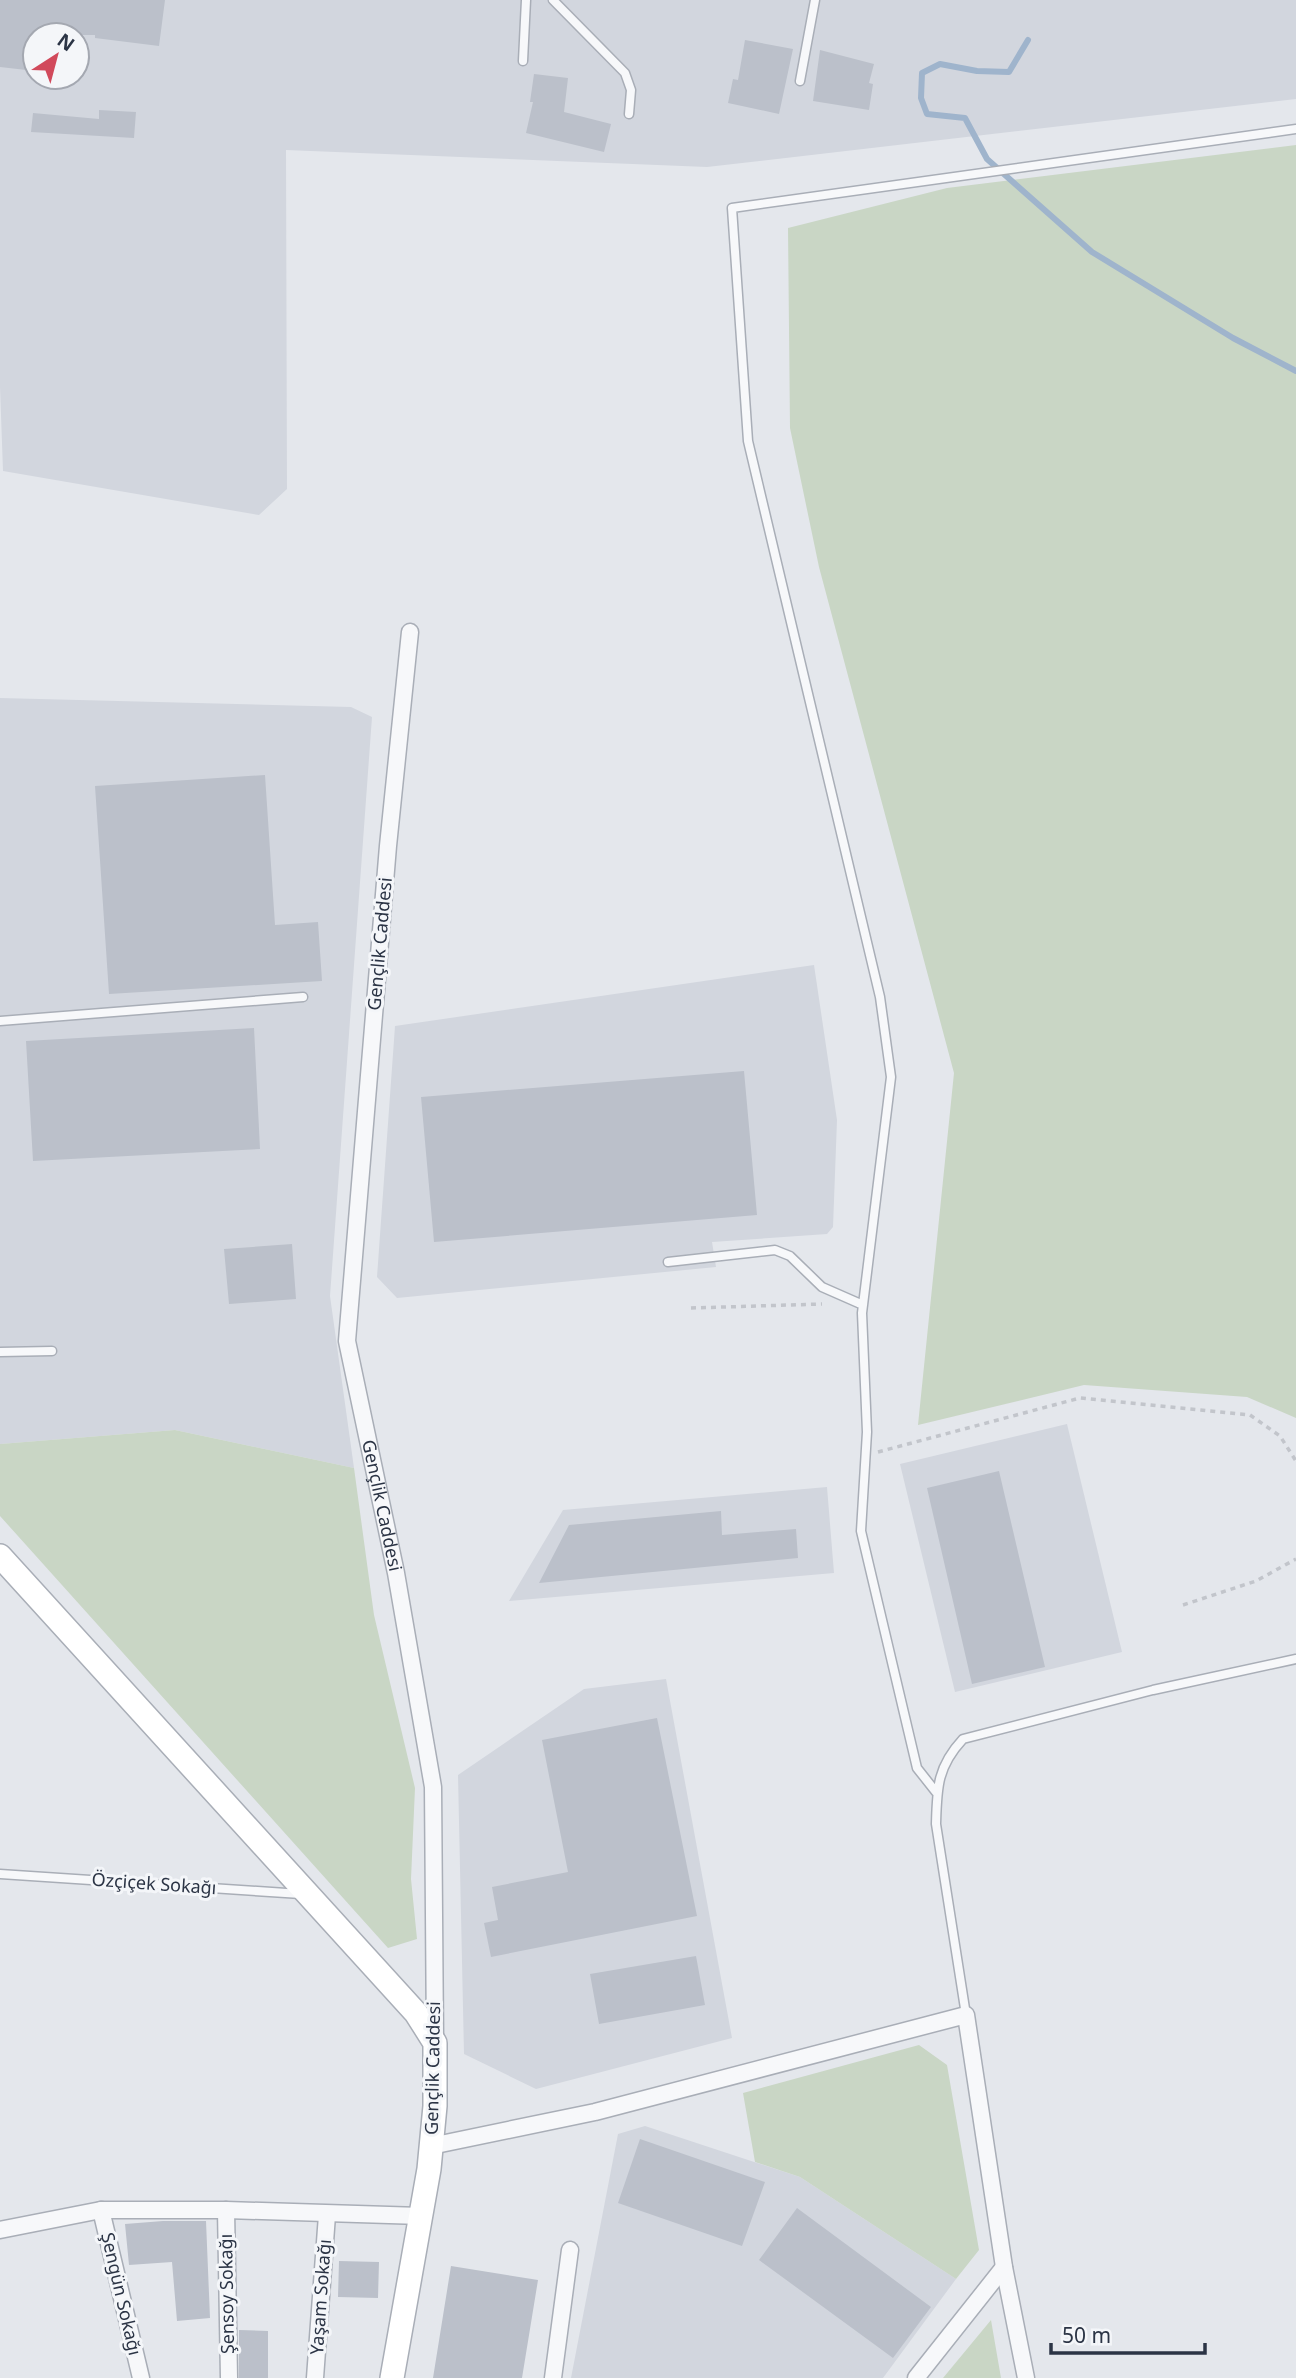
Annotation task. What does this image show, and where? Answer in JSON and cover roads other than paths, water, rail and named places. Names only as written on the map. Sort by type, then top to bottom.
[{"type":"street","name":"Gençlik Caddesi","points":[[392,2378],[431,2146],[435,2043],[433,1787],[396,1573],[347,1341],[388,846],[410,632]]},
{"type":"street","points":[[0,1556],[416,2013],[435,2043]]},
{"type":"street","points":[[431,2146],[595,2112],[966,2015],[1004,2267],[1026,2378]]},
{"type":"street","points":[[0,2230],[101,2210],[226,2210],[421,2216]]},
{"type":"street","name":"Şengün Sokağı","points":[[101,2210],[141,2378]]},
{"type":"street","name":"Şensoy Sokağı","points":[[226,2210],[229,2378]]},
{"type":"street","name":"Yaşam Sokağı","points":[[315,2378],[327,2215]]},
{"type":"street","points":[[553,2378],[570,2250]]},
{"type":"street","points":[[916,2378],[1004,2267]]},
{"type":"lane","points":[[523,61],[526,0]]},
{"type":"lane","points":[[553,0],[625,73],[631,90],[629,114]]},
{"type":"lane","points":[[800,81],[815,0]]},
{"type":"lane","points":[[936,1792],[917,1768],[861,1531],[866,1455],[863,1305],[891,1077],[880,997],[748,441],[732,208],[1296,129]]},
{"type":"lane","points":[[0,1021],[303,997]]},
{"type":"lane","points":[[668,1262],[775,1250],[790,1256],[822,1287],[863,1305]]},
{"type":"lane","points":[[0,1352],[52,1351]]},
{"type":"lane","points":[[966,2015],[936,1824],[936,1792],[946,1757],[963,1739],[1153,1690],[1296,1659]]},
{"type":"lane","name":"Özçiçek Sokağı","points":[[0,1874],[308,1894]]},
{"type":"waterway","points":[[1028,40],[1009,72],[977,71],[940,64],[922,73],[921,98],[927,114],[965,118],[987,159],[1092,252],[1233,338],[1296,371]]}]
